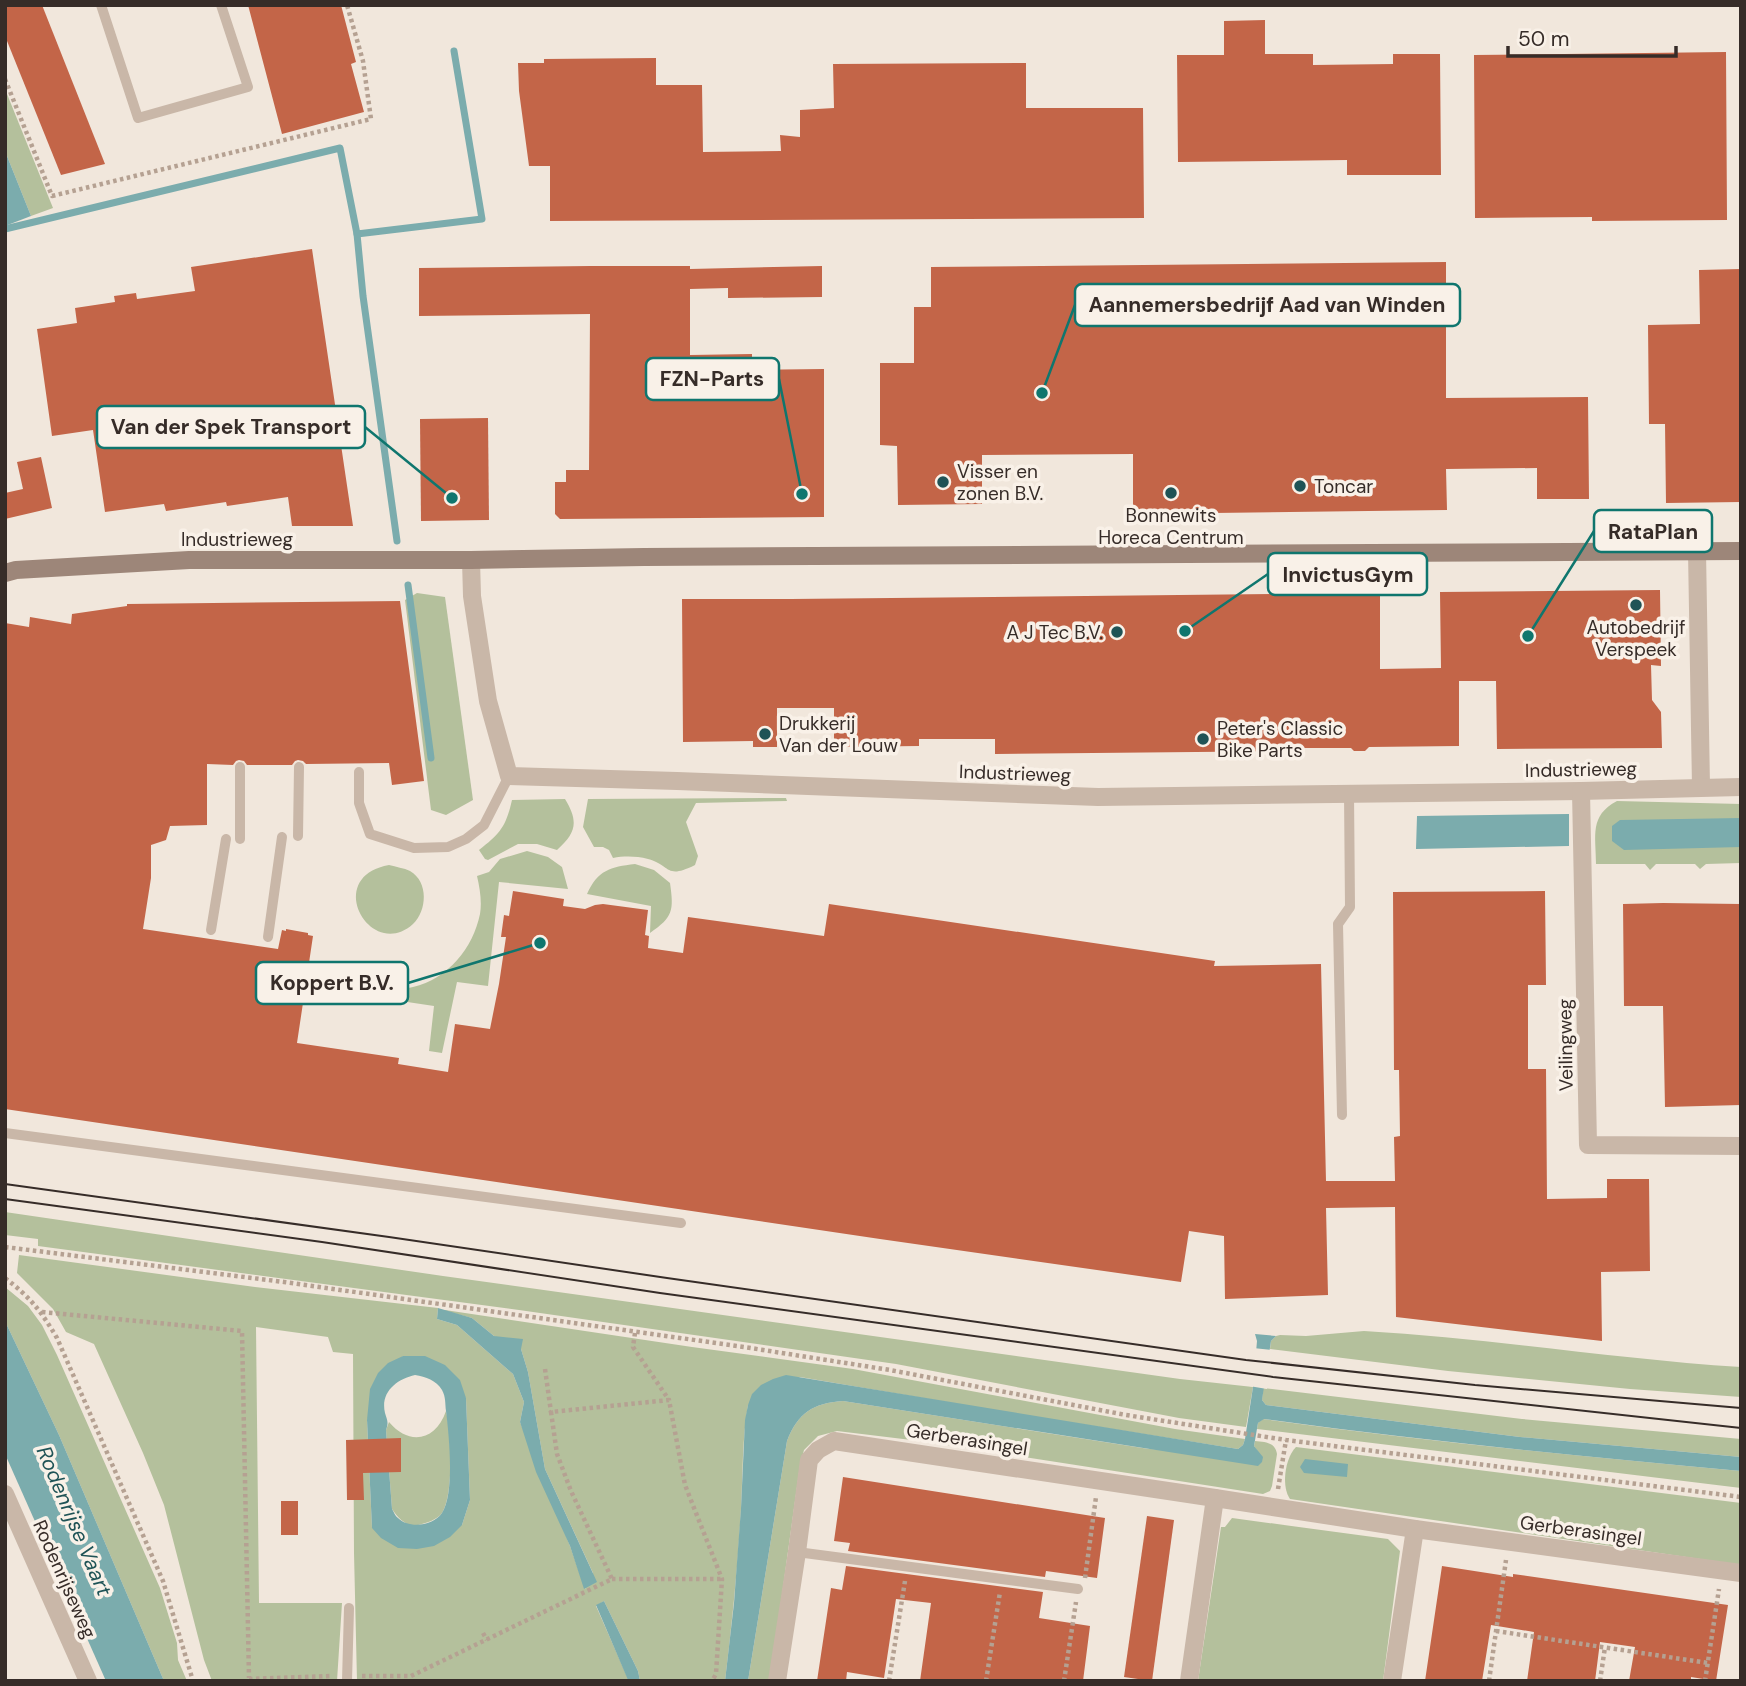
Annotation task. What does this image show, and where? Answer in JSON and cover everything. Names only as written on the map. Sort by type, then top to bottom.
[{"type":"street","points":[[1697,551],[1701,787]]},
{"type":"street","name":"Industrieweg","points":[[5,573],[16,570],[189,560],[1741,551]]},
{"type":"street","points":[[471,560],[472,596],[488,701],[509,776]]},
{"type":"street","name":"Industrieweg","points":[[509,776],[1098,797],[1741,787]]},
{"type":"street","name":"Veilingweg","points":[[1581,791],[1588,1144],[1741,1146]]},
{"type":"street","name":"Gerberasingel","points":[[777,1681],[809,1460],[818,1450],[834,1441],[1415,1529],[1741,1573]]},
{"type":"street","name":"Rodenrijseweg","points":[[5,1494],[10,1516],[88,1681]]},
{"type":"street","points":[[1189,1681],[1215,1497]]},
{"type":"street","points":[[1392,1681],[1415,1529]]},
{"type":"lane","points":[[101,5],[138,118],[248,87],[221,5]]},
{"type":"lane","points":[[240,767],[240,839]]},
{"type":"lane","points":[[298,836],[299,767]]},
{"type":"lane","points":[[359,772],[359,803],[370,834],[414,848],[448,847],[466,839],[484,825],[509,776]]},
{"type":"lane","points":[[1342,1115],[1338,924],[1350,907],[1349,793]]},
{"type":"lane","points":[[268,937],[282,837]]},
{"type":"lane","points":[[211,930],[226,839]]},
{"type":"lane","points":[[5,1133],[681,1223]]},
{"type":"lane","points":[[797,1552],[1078,1590]]},
{"type":"lane","points":[[347,1678],[349,1608]]},
{"type":"path","points":[[5,79],[52,196],[371,119],[363,61],[346,5]]},
{"type":"path","points":[[5,1247],[284,1282],[744,1347],[890,1370],[1126,1415],[1286,1440],[1741,1497]]},
{"type":"path","points":[[5,1278],[26,1294],[42,1312],[57,1338],[163,1581],[193,1681]]},
{"type":"path","points":[[42,1312],[242,1331],[248,1680],[411,1676],[612,1579],[722,1579]]},
{"type":"path","points":[[635,1333],[633,1348],[669,1400],[685,1485],[722,1579],[716,1674],[712,1681]]},
{"type":"path","points":[[545,1369],[557,1454],[612,1579]]},
{"type":"path","points":[[551,1412],[669,1400]]},
{"type":"path","points":[[1275,1508],[1286,1440]]},
{"type":"path","points":[[1064,1681],[1078,1590],[1085,1579],[1096,1497]]},
{"type":"path","points":[[1489,1681],[1509,1542]]},
{"type":"path","points":[[889,1681],[907,1566]]},
{"type":"path","points":[[1705,1681],[1722,1570]]},
{"type":"path","points":[[986,1681],[1002,1579]]},
{"type":"path","points":[[1496,1631],[1708,1663]]},
{"type":"path","points":[[484,1633],[487,1640]]},
{"type":"path","points":[[1600,1681],[1605,1647]]},
{"type":"green space","points":[[5,89],[53,208],[31,216],[5,151]]},
{"type":"green space","points":[[417,593],[445,597],[473,800],[446,815],[431,810],[405,600]]},
{"type":"green space","points":[[786,798],[787,801],[696,803],[686,822],[698,856],[695,865],[678,871],[669,870],[644,858],[613,858],[609,850],[594,847],[583,827],[588,799]]},
{"type":"green space","points":[[565,799],[574,821],[572,832],[557,850],[537,844],[518,844],[488,860],[485,859],[479,850],[502,828],[512,800]]},
{"type":"green space","points":[[1617,801],[1741,804],[1741,863],[1706,864],[1700,869],[1695,864],[1656,864],[1650,870],[1645,864],[1596,864],[1595,835],[1598,820],[1608,807]]},
{"type":"green space","points":[[527,851],[548,857],[562,867],[568,889],[499,882],[488,986],[457,982],[442,1053],[429,1051],[434,1006],[394,1000],[392,989],[411,988],[426,983],[457,960],[477,927],[481,905],[477,876],[489,872],[500,859]]},
{"type":"green space","points":[[635,864],[654,870],[670,883],[670,912],[650,933],[651,906],[587,894],[606,871]]},
{"type":"green space","points":[[389,865],[403,868],[416,876],[424,897],[418,918],[397,933],[382,932],[369,925],[360,913],[356,899],[359,885],[369,873]]},
{"type":"green space","points":[[5,1212],[443,1276],[1253,1387],[1246,1427],[1179,1418],[896,1364],[519,1310],[38,1246],[38,1239],[5,1235]]},
{"type":"green space","points":[[19,1255],[255,1287],[438,1308],[437,1319],[457,1325],[513,1374],[524,1402],[520,1422],[585,1589],[593,1573],[545,1469],[528,1372],[521,1349],[494,1336],[472,1318],[445,1310],[853,1369],[1175,1429],[1245,1439],[1238,1449],[800,1377],[748,1405],[725,1681],[640,1681],[638,1671],[604,1601],[596,1606],[629,1681],[357,1681],[353,1354],[333,1352],[328,1337],[256,1327],[259,1603],[342,1603],[337,1681],[212,1681],[204,1660],[164,1505],[94,1344],[66,1332],[53,1309],[17,1273]],"holes":[[[403,1356],[466,1398],[470,1500],[462,1525],[372,1528],[367,1420]]]},
{"type":"green space","points":[[5,1287],[28,1306],[42,1325],[57,1355],[160,1588],[177,1643],[178,1660],[187,1681],[164,1681],[59,1435],[5,1321]]},
{"type":"green space","points":[[1364,1331],[1741,1367],[1741,1397],[1448,1371],[1270,1349],[1271,1341],[1280,1335],[1306,1336]]},
{"type":"green space","points":[[1263,1388],[1522,1419],[1741,1439],[1741,1457],[1520,1437],[1266,1405],[1262,1400]]},
{"type":"green space","points":[[843,1401],[1149,1449],[1258,1452],[1254,1446],[1255,1441],[1266,1442],[1274,1447],[1277,1454],[1272,1486],[1270,1491],[1263,1494],[928,1442],[837,1431],[818,1436],[804,1450],[800,1465],[770,1681],[748,1681],[787,1441],[796,1423],[808,1411],[823,1404]]},
{"type":"green space","points":[[446,1411],[450,1463],[446,1504],[442,1513],[434,1519],[410,1525],[400,1519],[392,1509],[386,1430],[389,1422],[405,1435],[421,1437],[436,1429]]},
{"type":"green space","points":[[1263,1419],[1561,1454],[1741,1471],[1741,1488],[1257,1429],[1258,1423]]},
{"type":"green space","points":[[1296,1447],[1741,1503],[1741,1565],[1290,1499],[1286,1487],[1286,1472],[1289,1458]]},
{"type":"green space","points":[[1232,1518],[1388,1539],[1400,1551],[1383,1681],[1198,1681],[1221,1527],[1225,1527]]},
{"type":"water","points":[[5,151],[31,216],[5,226]]},
{"type":"water","points":[[1569,814],[1569,846],[1416,849],[1417,816]]},
{"type":"water","points":[[1741,818],[1741,847],[1624,850],[1612,841],[1612,826],[1620,820]]},
{"type":"water","points":[[438,1308],[472,1318],[494,1336],[523,1339],[521,1349],[528,1372],[545,1469],[597,1582],[584,1589],[570,1546],[536,1472],[520,1422],[524,1402],[513,1374],[457,1325],[437,1319]]},
{"type":"water","name":"Rodenrijse Vaart","points":[[5,1321],[59,1435],[164,1681],[106,1681],[5,1454]]},
{"type":"water","points":[[1255,1334],[1276,1336],[1271,1341],[1262,1400],[1266,1405],[1520,1437],[1741,1457],[1741,1471],[1561,1454],[1264,1419],[1258,1423],[1254,1446],[1263,1457],[1258,1466],[843,1401],[832,1402],[808,1411],[796,1423],[787,1441],[748,1681],[725,1681],[734,1603],[745,1420],[752,1394],[761,1385],[786,1375],[1238,1449],[1245,1439],[1253,1387],[1257,1341]]},
{"type":"water","points":[[403,1356],[425,1356],[445,1365],[460,1380],[466,1398],[470,1500],[462,1525],[450,1537],[434,1546],[398,1548],[381,1538],[372,1528],[367,1420],[370,1389],[378,1373],[388,1363]],"holes":[[[415,1375],[437,1384],[444,1395],[450,1478],[449,1492],[442,1513],[433,1521],[414,1525],[396,1516],[392,1509],[386,1430],[388,1423],[384,1406],[391,1388]]]},
{"type":"water","points":[[1305,1459],[1348,1464],[1347,1477],[1304,1473],[1300,1467]]},
{"type":"water","points":[[604,1601],[638,1671],[640,1681],[628,1680],[596,1605]]},
{"type":"pier","points":[[1253,1348],[1273,1350],[1267,1389],[1249,1386]]},
{"type":"building","points":[[5,5],[42,5],[105,164],[61,175],[5,36]]},
{"type":"building","points":[[248,5],[341,5],[356,62],[351,64],[364,112],[282,134]]},
{"type":"building","points":[[1265,20],[1265,54],[1313,54],[1313,65],[1393,64],[1393,54],[1440,54],[1441,175],[1347,175],[1347,160],[1178,162],[1177,55],[1224,55],[1224,21]]},
{"type":"building","points":[[1726,52],[1727,220],[1475,218],[1474,55]]},
{"type":"building","points":[[656,58],[656,85],[702,85],[703,152],[781,151],[780,135],[800,137],[800,110],[834,108],[833,64],[1026,63],[1026,108],[1143,108],[1144,218],[550,221],[550,166],[529,166],[518,63],[544,63],[544,59]]},
{"type":"building","points":[[312,249],[353,526],[292,526],[288,497],[227,506],[226,502],[166,511],[164,504],[105,512],[93,430],[52,436],[37,329],[77,323],[75,308],[115,302],[114,296],[136,293],[137,299],[195,291],[191,267]]},
{"type":"building","points":[[1446,262],[1446,398],[1588,397],[1589,499],[1537,499],[1537,468],[1446,469],[1447,510],[1133,514],[1133,454],[982,455],[982,504],[898,505],[897,446],[880,445],[880,363],[914,363],[914,307],[931,307],[931,267]]},
{"type":"building","points":[[690,266],[690,269],[822,266],[822,297],[728,298],[728,288],[690,289],[690,355],[752,354],[752,370],[824,369],[824,517],[560,519],[555,514],[555,482],[566,482],[566,470],[589,470],[590,314],[419,316],[419,268]]},
{"type":"building","points":[[1741,269],[1741,502],[1666,503],[1665,424],[1649,424],[1648,325],[1700,324],[1699,270]]},
{"type":"building","points":[[488,418],[489,520],[421,521],[420,419]]},
{"type":"building","points":[[41,457],[52,508],[5,519],[5,493],[23,489],[17,462]]},
{"type":"building","points":[[1660,590],[1661,666],[1651,665],[1652,700],[1661,712],[1662,748],[1497,749],[1496,681],[1459,681],[1459,746],[1369,747],[1365,751],[1354,751],[1351,748],[1302,748],[1302,751],[995,754],[995,739],[919,739],[919,746],[834,747],[834,708],[777,708],[777,747],[753,747],[753,741],[683,742],[682,599],[1380,593],[1380,669],[1441,668],[1440,592]]},
{"type":"building","points":[[400,601],[424,781],[392,785],[389,763],[306,764],[298,760],[292,765],[247,765],[239,760],[233,765],[207,764],[207,825],[170,826],[166,840],[151,845],[151,878],[143,929],[278,949],[282,930],[313,936],[297,1043],[399,1058],[398,1064],[448,1072],[455,1024],[490,1029],[506,937],[501,937],[504,915],[509,916],[513,891],[564,899],[563,906],[585,909],[603,904],[648,910],[645,935],[649,936],[648,948],[683,953],[688,917],[824,936],[829,904],[1215,961],[1214,966],[1321,964],[1326,1181],[1395,1181],[1394,1137],[1400,1136],[1399,1070],[1394,1070],[1393,892],[1545,891],[1546,985],[1528,985],[1528,1069],[1546,1069],[1547,1199],[1607,1198],[1607,1179],[1649,1179],[1650,1271],[1601,1272],[1602,1341],[1396,1317],[1395,1207],[1326,1208],[1328,1295],[1225,1299],[1224,1236],[1189,1231],[1181,1282],[5,1109],[5,623],[29,627],[30,617],[71,624],[72,614],[127,604]]},
{"type":"building","points":[[1623,904],[1741,904],[1741,1105],[1665,1107],[1663,1006],[1624,1006]]},
{"type":"building","points":[[401,1438],[401,1472],[363,1473],[364,1500],[347,1500],[346,1440]]},
{"type":"building","points":[[843,1477],[1105,1518],[1097,1578],[1046,1571],[1045,1577],[848,1551],[850,1543],[834,1541]]},
{"type":"building","points":[[281,1501],[298,1501],[298,1535],[281,1535]]},
{"type":"building","points":[[1147,1516],[1174,1520],[1152,1681],[1124,1677]]},
{"type":"building","points":[[846,1566],[1043,1592],[1039,1618],[1090,1626],[1083,1681],[920,1681],[931,1603],[896,1599],[884,1678],[847,1672],[846,1681],[817,1681],[831,1588],[842,1590]]},
{"type":"building","points":[[1442,1566],[1728,1605],[1716,1681],[1691,1677],[1691,1681],[1629,1681],[1635,1647],[1600,1642],[1595,1681],[1527,1681],[1534,1632],[1491,1625],[1482,1681],[1425,1681]]},
{"type":"waterway","points":[[357,234],[482,219],[454,51]]},
{"type":"waterway","points":[[5,229],[340,148],[357,234],[397,541]]},
{"type":"waterway","points":[[408,585],[431,758]]},
{"type":"tram line","points":[[5,1184],[1246,1360],[1475,1385],[1741,1408]]},
{"type":"tram line","points":[[5,1199],[1273,1377],[1741,1428]]},
{"type":"place","name":"Aannemersbedrijf Aad van Winden","points":[[1042,393]]},
{"type":"place","name":"Visser en zonen B.V.","points":[[943,482]]},
{"type":"place","name":"Toncar","points":[[1300,486]]},
{"type":"place","name":"Bonnewits Horeca Centrum","points":[[1171,493]]},
{"type":"place","name":"FZN-Parts","points":[[802,494]]},
{"type":"place","name":"Van der Spek Transport","points":[[452,498]]},
{"type":"place","name":"Autobedrijf Verspeek","points":[[1636,605]]},
{"type":"place","name":"InvictusGym","points":[[1185,631]]},
{"type":"place","name":"A J Tec B.V.","points":[[1117,632]]},
{"type":"place","name":"RataPlan","points":[[1528,636]]},
{"type":"place","name":"Drukkerij Van der Louw","points":[[765,734]]},
{"type":"place","name":"Peter's Classic Bike Parts","points":[[1203,739]]},
{"type":"place","name":"Koppert B.V.","points":[[540,943]]}]
